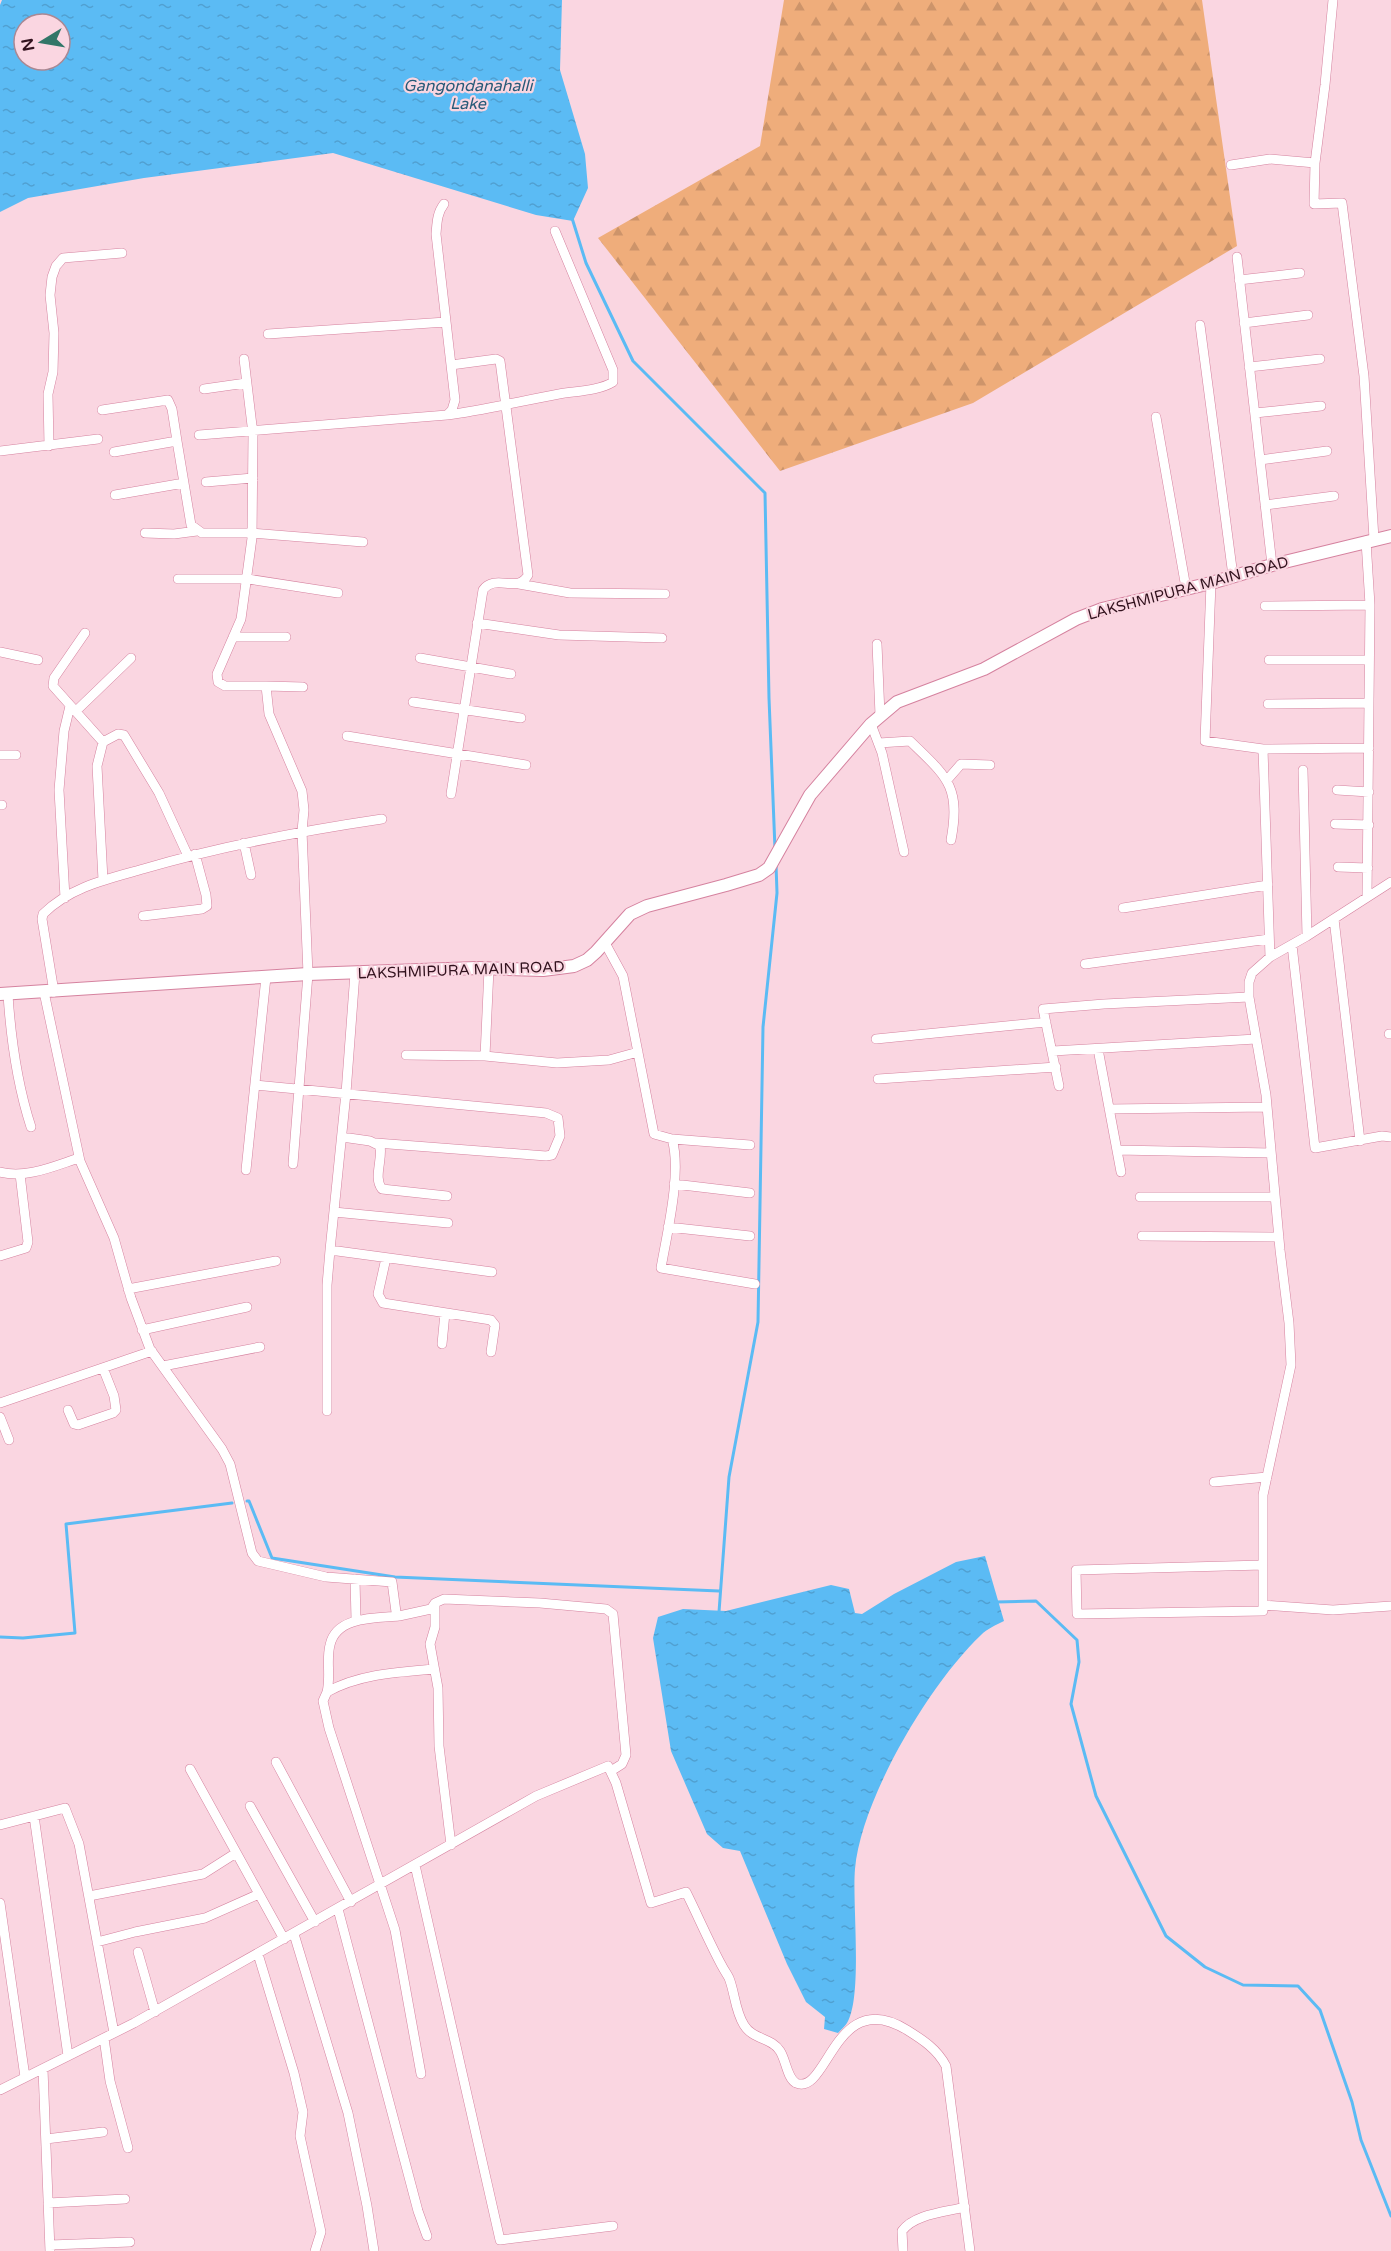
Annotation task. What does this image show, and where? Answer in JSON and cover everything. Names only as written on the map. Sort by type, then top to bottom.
[{"type":"main road","name":"LAKSHMIPURA MAIN ROAD","points":[[4,994],[308,974],[489,969],[543,970],[573,966],[586,960],[605,943],[630,915],[647,906],[759,875],[769,868],[810,795],[876,720],[908,696],[984,669],[1076,619],[1102,609],[1391,536]]},
{"type":"street","points":[[1333,0],[1322,118],[1315,163],[1314,204],[1342,203],[1364,376],[1370,540],[1367,896]]},
{"type":"street","points":[[1231,165],[1270,159],[1315,163]]},
{"type":"street","points":[[444,204],[439,210],[436,234],[455,400],[452,410],[447,415]]},
{"type":"street","points":[[199,435],[447,415],[605,387],[613,382],[614,370],[555,231]]},
{"type":"street","points":[[49,446],[48,394],[53,372],[54,333],[50,295],[56,266],[63,258],[122,253]]},
{"type":"street","points":[[1237,257],[1272,565]]},
{"type":"street","points":[[1239,280],[1300,273]]},
{"type":"street","points":[[1244,322],[1308,315]]},
{"type":"street","points":[[268,334],[446,322]]},
{"type":"street","points":[[1200,325],[1233,576]]},
{"type":"street","points":[[244,359],[252,430],[252,533],[248,579],[241,620],[217,674],[218,682],[225,686],[303,687]]},
{"type":"street","points":[[451,365],[496,359],[500,361],[527,560],[528,575],[519,584]]},
{"type":"street","points":[[1250,367],[1320,359]]},
{"type":"street","points":[[204,389],[246,383]]},
{"type":"street","points":[[102,410],[168,400],[172,409],[191,525],[197,531],[363,542]]},
{"type":"street","points":[[1255,413],[1321,406]]},
{"type":"street","points":[[1156,417],[1186,588]]},
{"type":"street","points":[[0,451],[98,439]]},
{"type":"street","points":[[114,452],[177,441]]},
{"type":"street","points":[[1260,460],[1327,451]]},
{"type":"street","points":[[206,482],[252,478]]},
{"type":"street","points":[[115,495],[184,483]]},
{"type":"street","points":[[1265,505],[1334,496]]},
{"type":"street","points":[[145,533],[174,534],[197,531]]},
{"type":"street","points":[[178,579],[248,579],[338,593]]},
{"type":"street","points":[[451,794],[481,595],[487,584],[492,582],[519,584],[570,593],[665,594]]},
{"type":"street","points":[[1211,583],[1205,741],[1263,748],[1369,748]]},
{"type":"street","points":[[1265,606],[1370,605]]},
{"type":"street","points":[[477,623],[559,635],[663,638]]},
{"type":"street","points":[[85,633],[54,678],[52,686],[103,742]]},
{"type":"street","points":[[233,637],[286,637]]},
{"type":"street","points":[[877,644],[876,720],[879,743],[904,852]]},
{"type":"street","points":[[0,652],[38,660]]},
{"type":"street","points":[[65,898],[59,790],[64,731],[73,709],[131,658]]},
{"type":"street","points":[[420,658],[511,674]]},
{"type":"street","points":[[1269,660],[1369,660]]},
{"type":"street","points":[[266,686],[269,714],[302,791],[304,810],[302,831],[308,974],[293,1164]]},
{"type":"street","points":[[413,702],[521,718]]},
{"type":"street","points":[[1269,704],[1368,703]]},
{"type":"street","points":[[103,880],[97,766],[103,742],[118,734],[123,735],[155,785],[192,855],[206,895],[207,906],[202,909],[143,916]]},
{"type":"street","points":[[346,736],[526,765]]},
{"type":"street","points":[[879,743],[910,741],[947,780],[954,797],[956,814],[951,840]]},
{"type":"street","points":[[1263,748],[1270,957]]},
{"type":"street","points":[[0,755],[16,755]]},
{"type":"street","points":[[947,780],[961,764],[990,765]]},
{"type":"street","points":[[1303,770],[1307,936]]},
{"type":"street","points":[[1336,790],[1369,792]]},
{"type":"street","points":[[382,819],[302,831],[244,843],[103,880],[76,890],[48,909],[42,919],[49,992],[79,1158],[114,1238],[142,1330],[152,1351],[222,1449],[230,1464],[252,1553],[258,1561],[326,1577],[392,1582],[396,1612],[399,1616]]},
{"type":"street","points":[[1335,824],[1369,825]]},
{"type":"street","points":[[244,843],[251,875]]},
{"type":"street","points":[[1338,867],[1368,868]]},
{"type":"street","points":[[1263,1564],[1076,1570],[1077,1614],[1263,1611],[1263,1564],[1263,1495],[1291,1365],[1289,1323],[1267,1107],[1249,997],[1249,982],[1252,973],[1270,957],[1391,882]]},
{"type":"street","points":[[1123,908],[1268,885]]},
{"type":"street","points":[[1334,919],[1360,1141]]},
{"type":"street","points":[[1085,964],[1269,939]]},
{"type":"street","points":[[605,943],[623,976],[654,1134],[672,1139],[750,1145]]},
{"type":"street","points":[[1292,945],[1315,1149],[1382,1136],[1391,1137]]},
{"type":"street","points":[[485,1056],[489,969]]},
{"type":"street","points":[[327,1411],[327,1285],[355,973]]},
{"type":"street","points":[[246,1170],[266,977]]},
{"type":"street","points":[[4,994],[21,1096],[31,1127]]},
{"type":"street","points":[[1059,1086],[1043,1009],[1249,997]]},
{"type":"street","points":[[876,1039],[1046,1022]]},
{"type":"street","points":[[1053,1051],[1256,1039]]},
{"type":"street","points":[[1098,1049],[1121,1172]]},
{"type":"street","points":[[406,1055],[485,1056],[557,1063],[609,1060],[638,1052]]},
{"type":"street","points":[[878,1079],[1056,1067]]},
{"type":"street","points":[[255,1085],[546,1113],[558,1118],[561,1136],[552,1155],[546,1156],[376,1143],[342,1137]]},
{"type":"street","points":[[1109,1110],[1267,1107]]},
{"type":"street","points":[[672,1139],[676,1152],[674,1184],[661,1268],[755,1284]]},
{"type":"street","points":[[376,1143],[380,1146],[382,1154],[378,1178],[382,1189],[447,1196]]},
{"type":"street","points":[[1117,1150],[1271,1153]]},
{"type":"street","points":[[0,1172],[32,1173],[79,1158]]},
{"type":"street","points":[[0,1256],[22,1251],[28,1242],[20,1174]]},
{"type":"street","points":[[674,1184],[750,1192]]},
{"type":"street","points":[[1140,1197],[1275,1197]]},
{"type":"street","points":[[334,1212],[448,1223]]},
{"type":"street","points":[[668,1227],[750,1236]]},
{"type":"street","points":[[1142,1236],[1279,1237]]},
{"type":"street","points":[[330,1250],[492,1272]]},
{"type":"street","points":[[386,1258],[378,1294],[384,1303],[494,1322],[491,1352]]},
{"type":"street","points":[[128,1288],[276,1261]]},
{"type":"street","points":[[142,1330],[247,1307]]},
{"type":"street","points":[[442,1344],[445,1313]]},
{"type":"street","points":[[163,1366],[260,1347]]},
{"type":"street","points":[[0,1403],[152,1351]]},
{"type":"street","points":[[68,1410],[74,1424],[78,1425],[116,1410],[114,1396],[103,1368]]},
{"type":"street","points":[[0,1417],[9,1440]]},
{"type":"street","points":[[1214,1482],[1267,1477]]},
{"type":"street","points":[[355,1579],[356,1620]]},
{"type":"street","points":[[421,2074],[395,1930],[329,1728],[323,1701],[330,1675],[332,1638],[338,1630],[356,1620],[399,1616],[431,1609],[435,1603],[444,1599],[540,1603],[606,1609],[613,1614],[626,1755],[622,1764],[611,1771]]},
{"type":"street","points":[[435,1603],[435,1627],[430,1644],[438,1688],[440,1746],[451,1845]]},
{"type":"street","points":[[1263,1605],[1334,1610],[1391,1606]]},
{"type":"street","points":[[327,1692],[366,1677],[434,1669]]},
{"type":"street","points":[[276,1762],[351,1902]]},
{"type":"street","points":[[0,2090],[155,2012],[536,1796],[608,1766],[651,1903],[686,1892],[729,1978],[742,2023],[753,2035],[775,2043],[786,2060],[794,2082],[805,2083],[813,2077],[823,2067],[845,2033],[864,2020],[891,2022],[924,2040],[941,2055],[946,2066],[970,2251]]},
{"type":"street","points":[[190,1769],[284,1939]]},
{"type":"street","points":[[250,1806],[315,1922]]},
{"type":"street","points":[[0,1825],[65,1808],[79,1844],[114,2033]]},
{"type":"street","points":[[34,1816],[68,2056]]},
{"type":"street","points":[[88,1896],[203,1874],[236,1853]]},
{"type":"street","points":[[415,1865],[500,2240],[613,2226]]},
{"type":"street","points":[[97,1941],[205,1918],[259,1894]]},
{"type":"street","points":[[0,1903],[25,2077]]},
{"type":"street","points":[[338,1909],[418,2211],[428,2236]]},
{"type":"street","points":[[294,1934],[348,2113],[368,2206],[374,2251]]},
{"type":"street","points":[[138,1952],[155,2012]]},
{"type":"street","points":[[258,1954],[294,2073],[303,2112],[300,2136],[321,2232],[315,2251]]},
{"type":"street","points":[[104,2038],[110,2081],[128,2148]]},
{"type":"street","points":[[43,2069],[50,2248],[130,2242]]},
{"type":"street","points":[[46,2139],[103,2132]]},
{"type":"street","points":[[48,2203],[125,2199]]},
{"type":"street","points":[[903,2251],[902,2231],[909,2223],[965,2207]]},
{"type":"green space","points":[[784,0],[1202,0],[1237,246],[973,403],[780,471],[598,238],[760,146]]},
{"type":"water","name":"Gangondanahalli Lake","points":[[2,0],[562,0],[560,70],[585,154],[588,188],[573,221],[536,215],[333,153],[144,178],[28,198],[0,212],[0,5]]},
{"type":"water","points":[[985,1556],[1004,1621],[981,1635],[941,1682],[920,1712],[884,1777],[860,1841],[855,1869],[856,1972],[852,2010],[847,2023],[838,2033],[824,2029],[825,2017],[806,2002],[787,1964],[740,1851],[723,1848],[707,1834],[671,1751],[653,1638],[658,1617],[683,1609],[726,1611],[831,1585],[849,1589],[855,1613],[862,1614],[894,1594],[956,1562]]},
{"type":"waterway","points":[[572,218],[586,263],[633,361],[765,493],[775,849]]},
{"type":"waterway","points":[[719,1612],[729,1477],[758,1322],[763,1027],[777,893],[776,864]]},
{"type":"waterway","points":[[247,1501],[249,1501],[272,1558],[395,1577],[719,1591]]},
{"type":"waterway","points":[[0,1637],[23,1638],[75,1633],[66,1524],[232,1503]]},
{"type":"waterway","points":[[996,1602],[1036,1601],[1077,1640],[1079,1662],[1071,1704],[1096,1796],[1166,1936],[1205,1967],[1243,1985],[1298,1986],[1320,2010],[1352,2102],[1361,2140],[1391,2216]]}]
